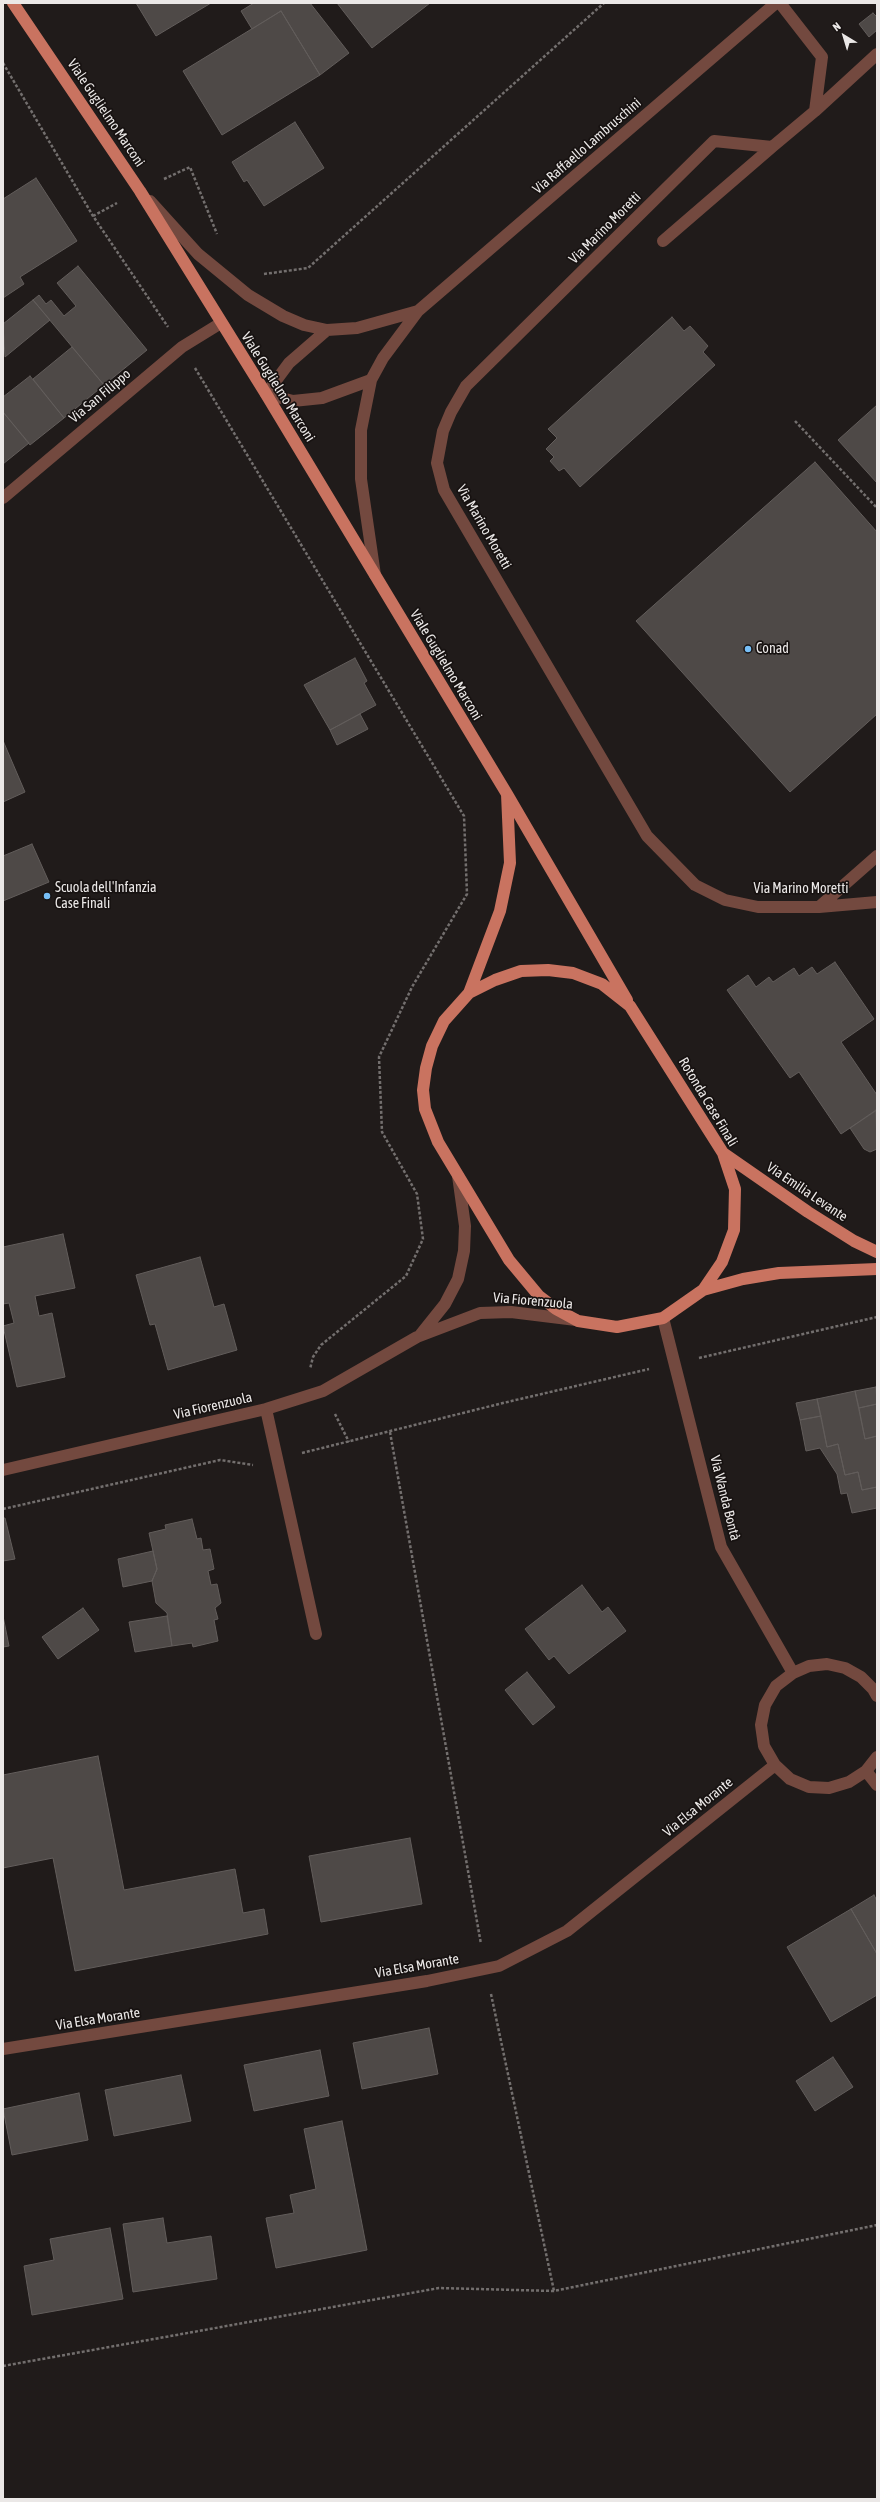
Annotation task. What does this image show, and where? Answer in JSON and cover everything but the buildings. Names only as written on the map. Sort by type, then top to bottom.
[{"type":"main road","name":"Viale Guglielmo Marconi","points":[[13,3],[140,191],[266,394],[376,579],[507,794],[630,1006]]},
{"type":"main road","name":"Viale Guglielmo Marconi","points":[[469,993],[500,911],[510,863],[507,794]]},
{"type":"main road","name":"Rotonda Case Finali","points":[[548,970],[573,973],[602,984],[630,1006],[723,1154],[735,1189],[734,1230],[722,1262],[703,1290],[663,1318],[617,1327],[578,1320],[556,1309],[539,1296],[509,1260],[438,1142],[425,1109],[423,1090],[426,1068],[432,1046],[444,1021],[469,993],[495,980],[521,971],[548,970]]},
{"type":"main road","name":"Via Emilia Levante","points":[[723,1154],[808,1212],[854,1241],[877,1252]]},
{"type":"main road","points":[[703,1290],[743,1279],[779,1273],[877,1269]]},
{"type":"street","name":"Via Raffaello Lambruschini","points":[[376,579],[361,479],[361,430],[371,380],[383,358],[418,311],[776,3]]},
{"type":"street","points":[[780,3],[822,56],[814,111]]},
{"type":"street","points":[[663,241],[814,111],[877,54]]},
{"type":"street","name":"Via Marino Moretti","points":[[772,147],[714,141],[466,386],[442,431],[437,463],[444,490],[647,836],[695,885],[725,900],[758,907],[819,907],[877,902]]},
{"type":"street","name":"Via Raffaello Lambruschini","points":[[140,191],[198,254],[248,295],[290,319],[304,325],[327,330],[357,328],[418,311]]},
{"type":"street","name":"Via San Filippo","points":[[3,498],[182,347],[221,323]]},
{"type":"street","points":[[327,330],[289,364],[266,394],[293,401],[322,398],[371,380]]},
{"type":"street","points":[[819,907],[877,856]]},
{"type":"street","name":"Via Fiorenzuola","points":[[418,1338],[445,1304],[458,1279],[464,1251],[465,1226],[458,1176]]},
{"type":"street","name":"Via Fiorenzuola","points":[[3,1470],[266,1409],[323,1391],[418,1338],[460,1320],[494,1311],[578,1320]]},
{"type":"street","name":"Via Wanda Bontà","points":[[663,1318],[721,1547],[792,1673]]},
{"type":"street","points":[[266,1409],[316,1634]]},
{"type":"street","points":[[876,1690],[861,1677],[845,1668],[827,1664],[809,1666],[792,1673],[776,1686],[765,1705],[761,1725],[764,1746],[775,1765],[790,1779],[809,1787],[836,1786],[849,1782],[866,1771],[877,1757]]},
{"type":"street","name":"Via Elsa Morante","points":[[3,2049],[427,1981],[499,1966],[567,1931],[775,1765]]},
{"type":"street","points":[[866,1771],[877,1785]]},
{"type":"path","points":[[261,274],[308,268],[604,3]]},
{"type":"path","points":[[3,63],[93,216],[182,347],[464,816],[467,894],[412,987],[379,1057],[382,1132],[417,1194],[424,1239],[406,1276],[321,1345],[313,1356],[310,1368],[349,1442]]},
{"type":"path","points":[[93,216],[190,167],[218,236]]},
{"type":"path","points":[[795,421],[877,508]]},
{"type":"path","points":[[3,1509],[220,1460],[256,1465],[675,1363],[877,1317]]},
{"type":"path","points":[[390,1432],[485,1968],[554,2291]]},
{"type":"path","points":[[3,2366],[440,2288],[554,2291],[877,2225]]},
{"type":"place","name":"Conad","points":[[748,649]]},
{"type":"place","name":"Scuola dell'Infanzia Case Finali","points":[[47,896]]}]
